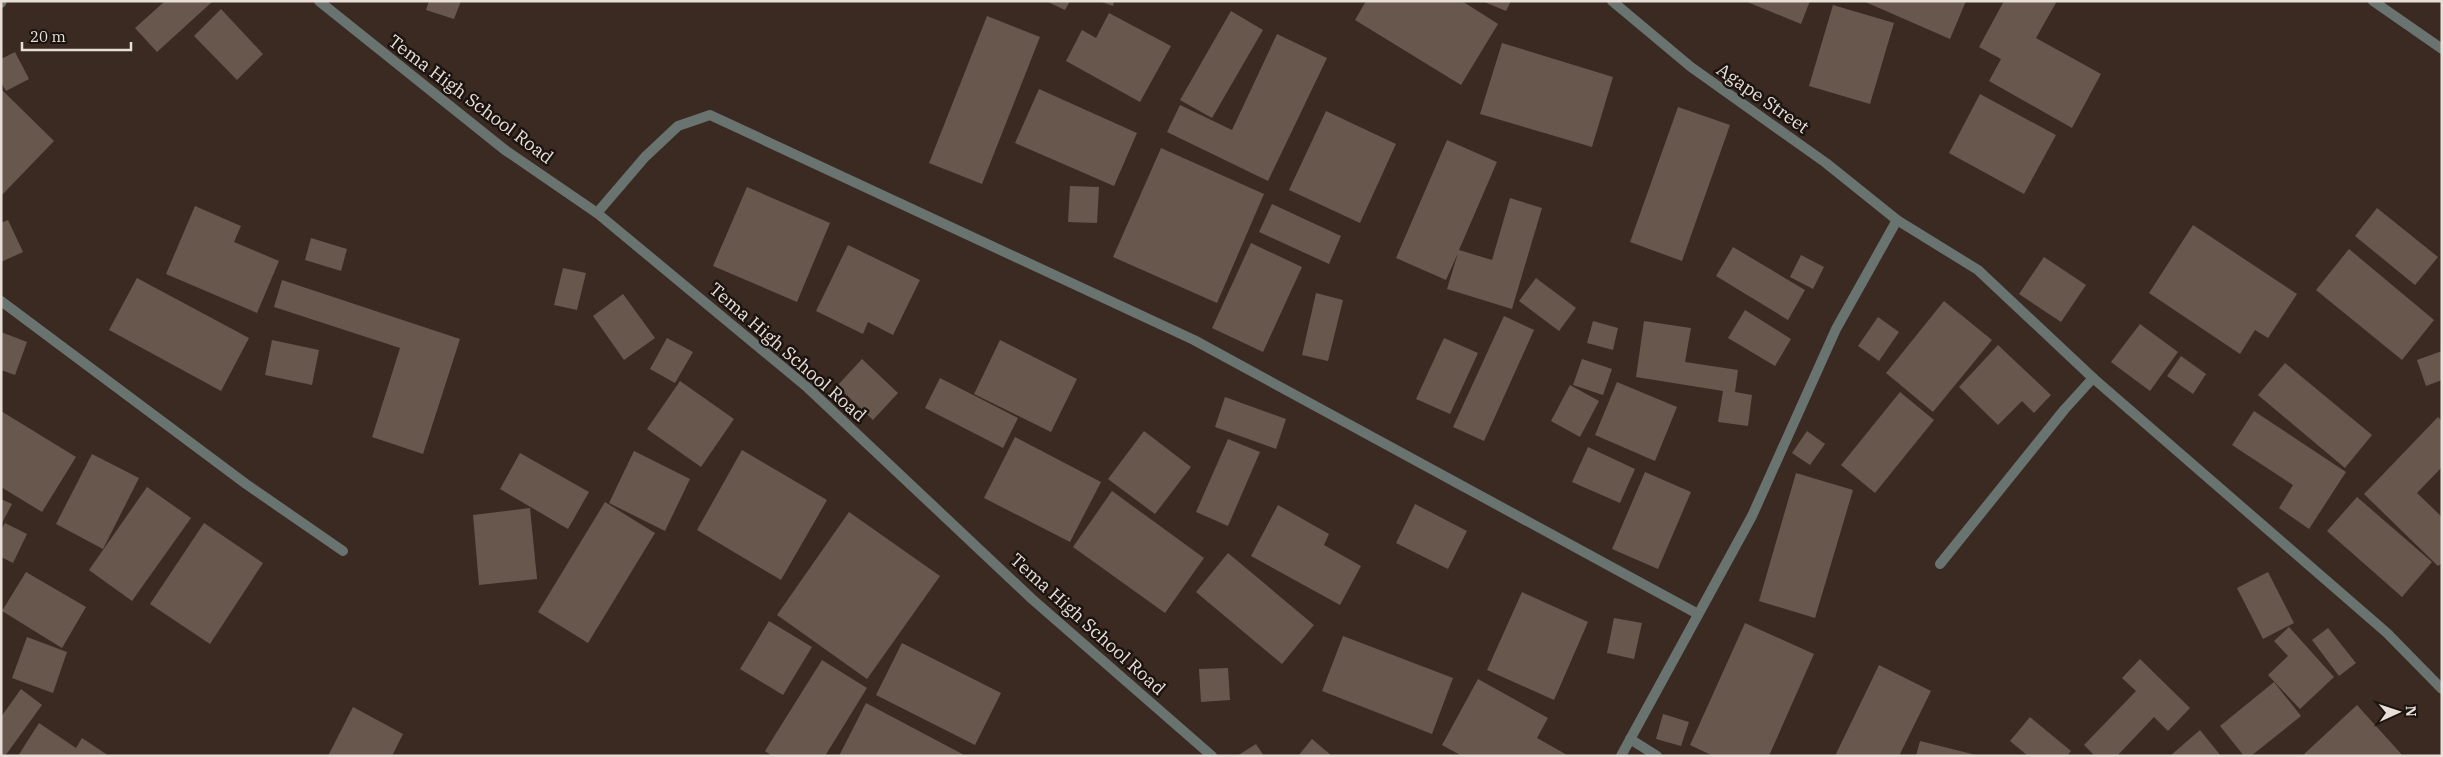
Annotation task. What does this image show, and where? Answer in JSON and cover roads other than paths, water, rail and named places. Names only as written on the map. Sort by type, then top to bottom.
[{"type":"street","name":"Tema High School Road","points":[[319,1],[505,150],[597,213],[808,388],[1032,599],[1212,756]]},
{"type":"street","name":"Agape Street","points":[[1612,1],[1692,67],[1826,163],[1897,220],[1978,270],[2093,378],[2387,633],[2442,689]]},
{"type":"street","points":[[2373,1],[2442,49]]},
{"type":"street","points":[[597,213],[644,157],[678,126],[710,115],[1194,340],[1698,614]]},
{"type":"street","points":[[1622,756],[1752,516],[1836,329],[1897,220]]},
{"type":"street","points":[[1,301],[246,484],[343,551]]},
{"type":"street","points":[[1940,564],[2064,410],[2093,378]]},
{"type":"street","points":[[1630,740],[1657,756]]}]
